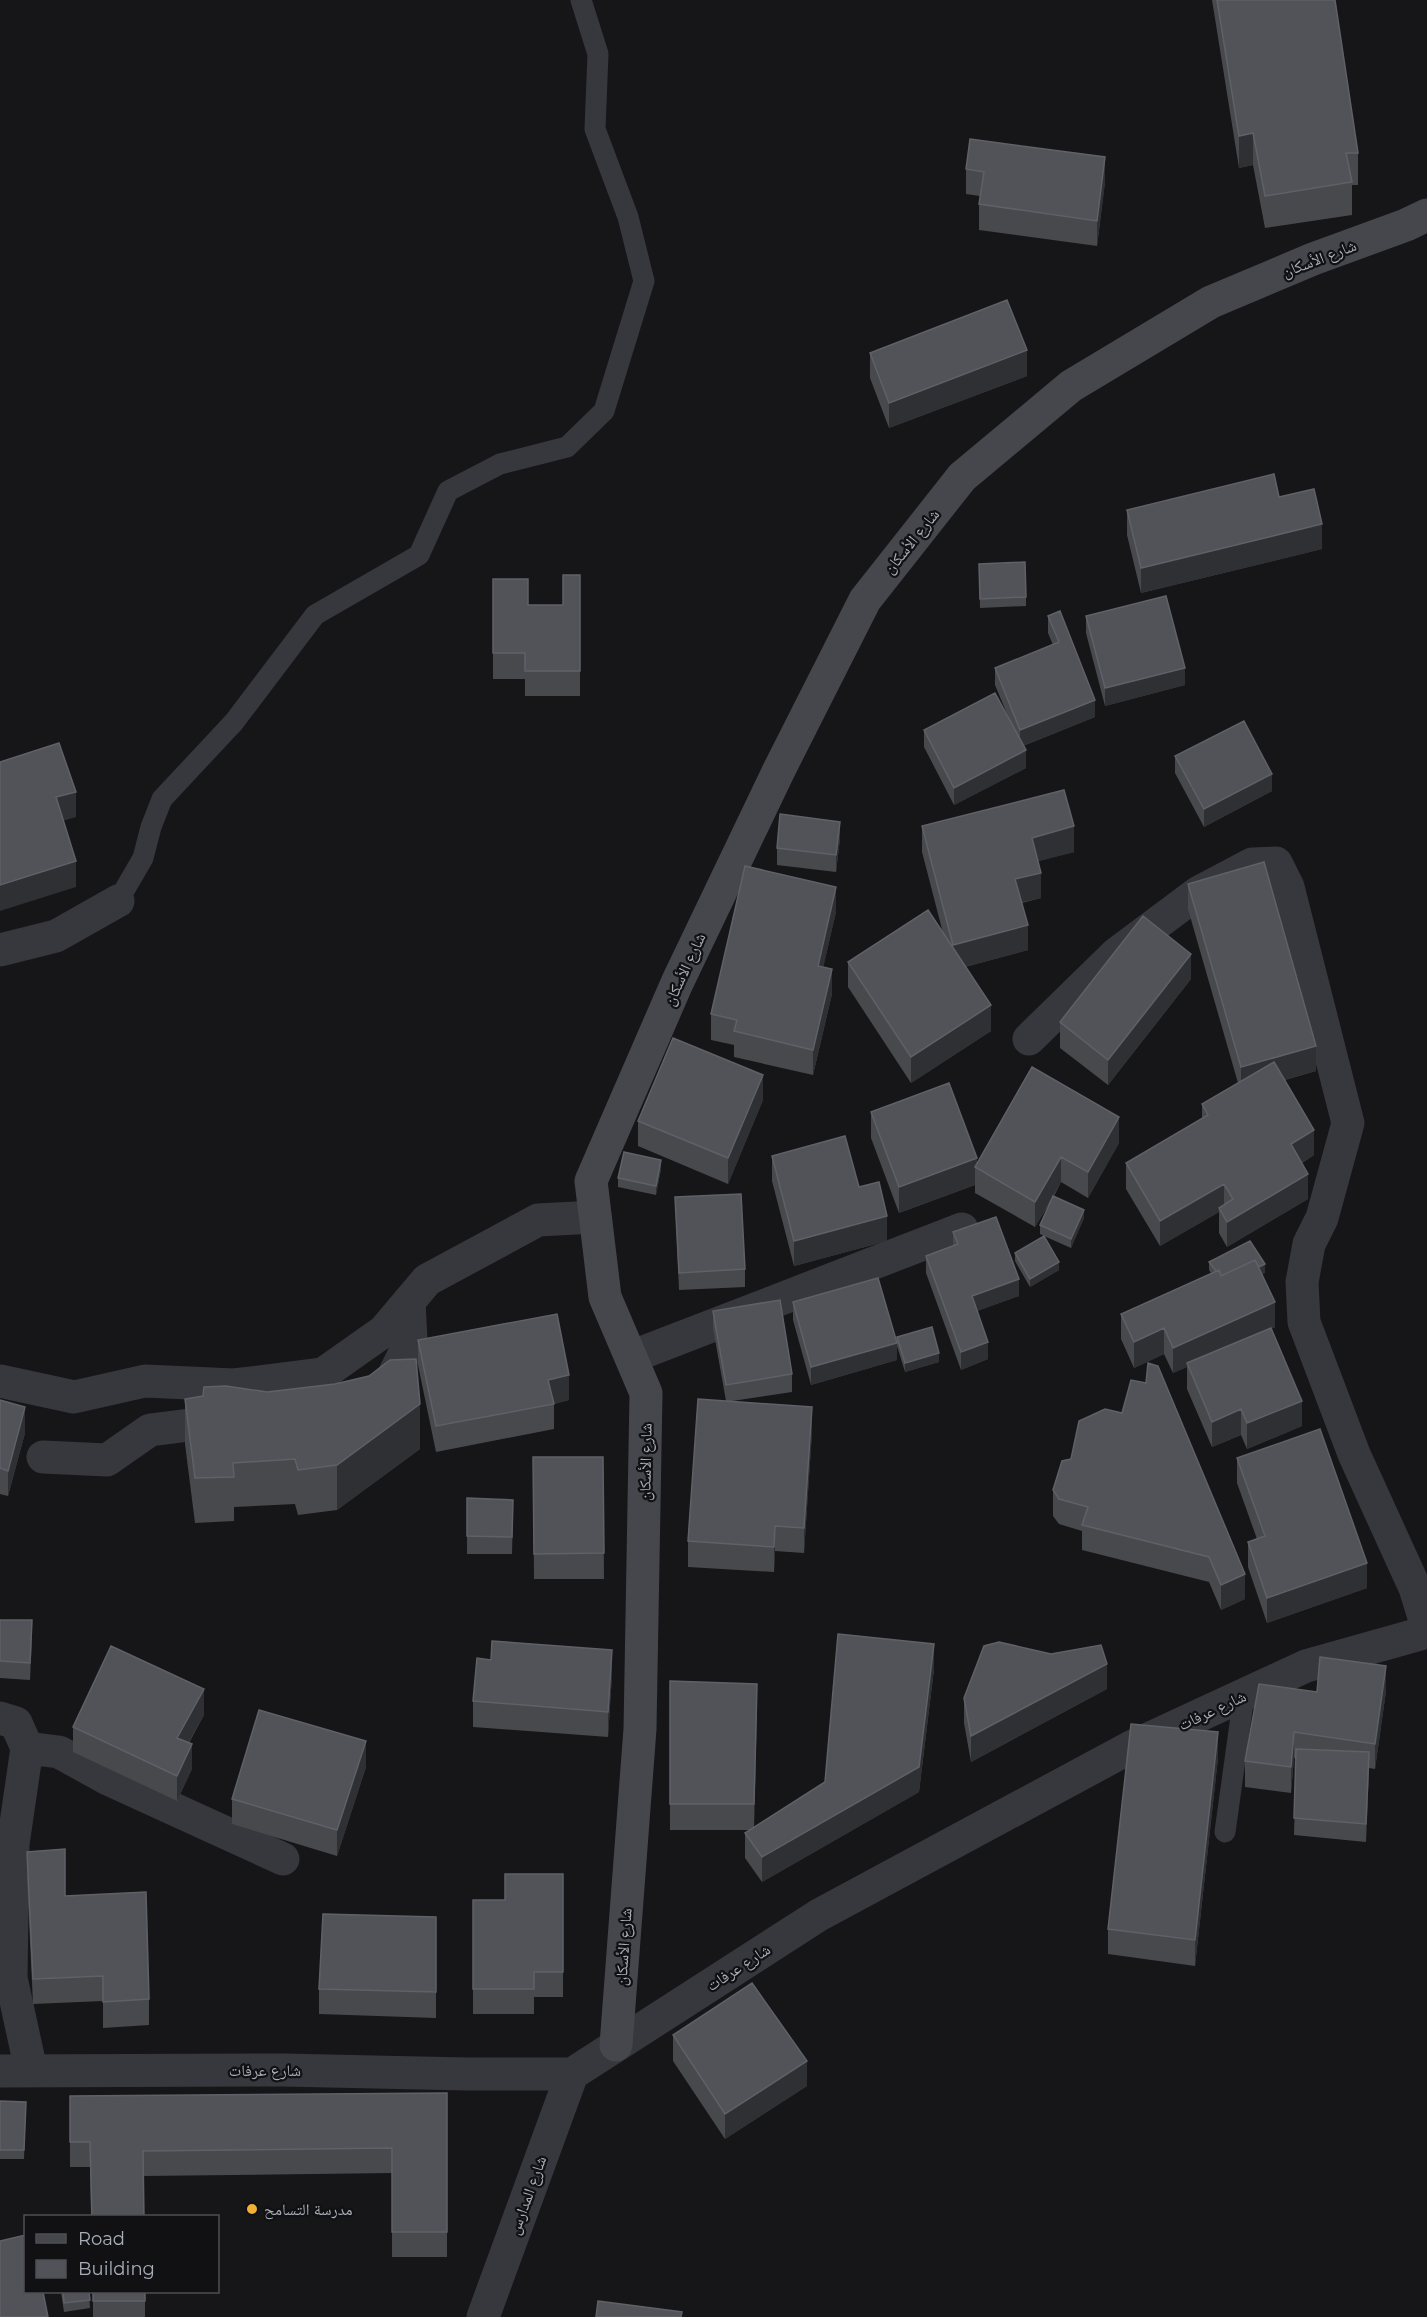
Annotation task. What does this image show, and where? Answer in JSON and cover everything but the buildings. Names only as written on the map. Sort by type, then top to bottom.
[{"type":"street","name":"شارع الأسكان","points":[[616,2045],[640,1705],[646,1393],[605,1297],[591,1180],[677,983],[779,770],[865,600],[962,477],[1071,386],[1211,302],[1427,215]]},
{"type":"street","points":[[1029,1039],[1116,954],[1199,892],[1252,864],[1276,863],[1288,886],[1348,1123],[1322,1218],[1310,1244],[1302,1282],[1304,1322],[1354,1454],[1415,1588],[1427,1627]]},
{"type":"street","points":[[0,950],[56,936],[118,901]]},
{"type":"street","points":[[0,1381],[74,1397],[145,1381],[234,1385],[322,1374],[384,1331],[427,1280],[538,1220],[595,1217]]},
{"type":"street","points":[[631,1357],[962,1229]]},
{"type":"street","points":[[349,1401],[384,1395],[411,1340],[409,1301]]},
{"type":"street","points":[[43,1457],[107,1460],[150,1430],[258,1415]]},
{"type":"street","name":"شارع عرفات","points":[[16,2070],[283,2070],[572,2074],[819,1915],[1131,1747],[1306,1666],[1427,1632]]},
{"type":"street","points":[[0,1718],[16,1723],[27,1748],[13,1844],[11,1978],[16,2070]]},
{"type":"street","points":[[27,1748],[59,1752],[108,1779],[283,1859]]},
{"type":"street","name":"شارع المدارس","points":[[483,2317],[572,2074]]},
{"type":"lane","points":[[118,901],[143,858],[151,827],[162,799],[234,722],[315,615],[419,555],[448,491],[500,464],[567,447],[604,411],[644,281],[628,217],[595,129],[598,54],[581,0]]},
{"type":"lane","points":[[1225,1832],[1244,1695]]},
{"type":"place","name":"مدرسة التسامح","points":[[252,2209]]}]
